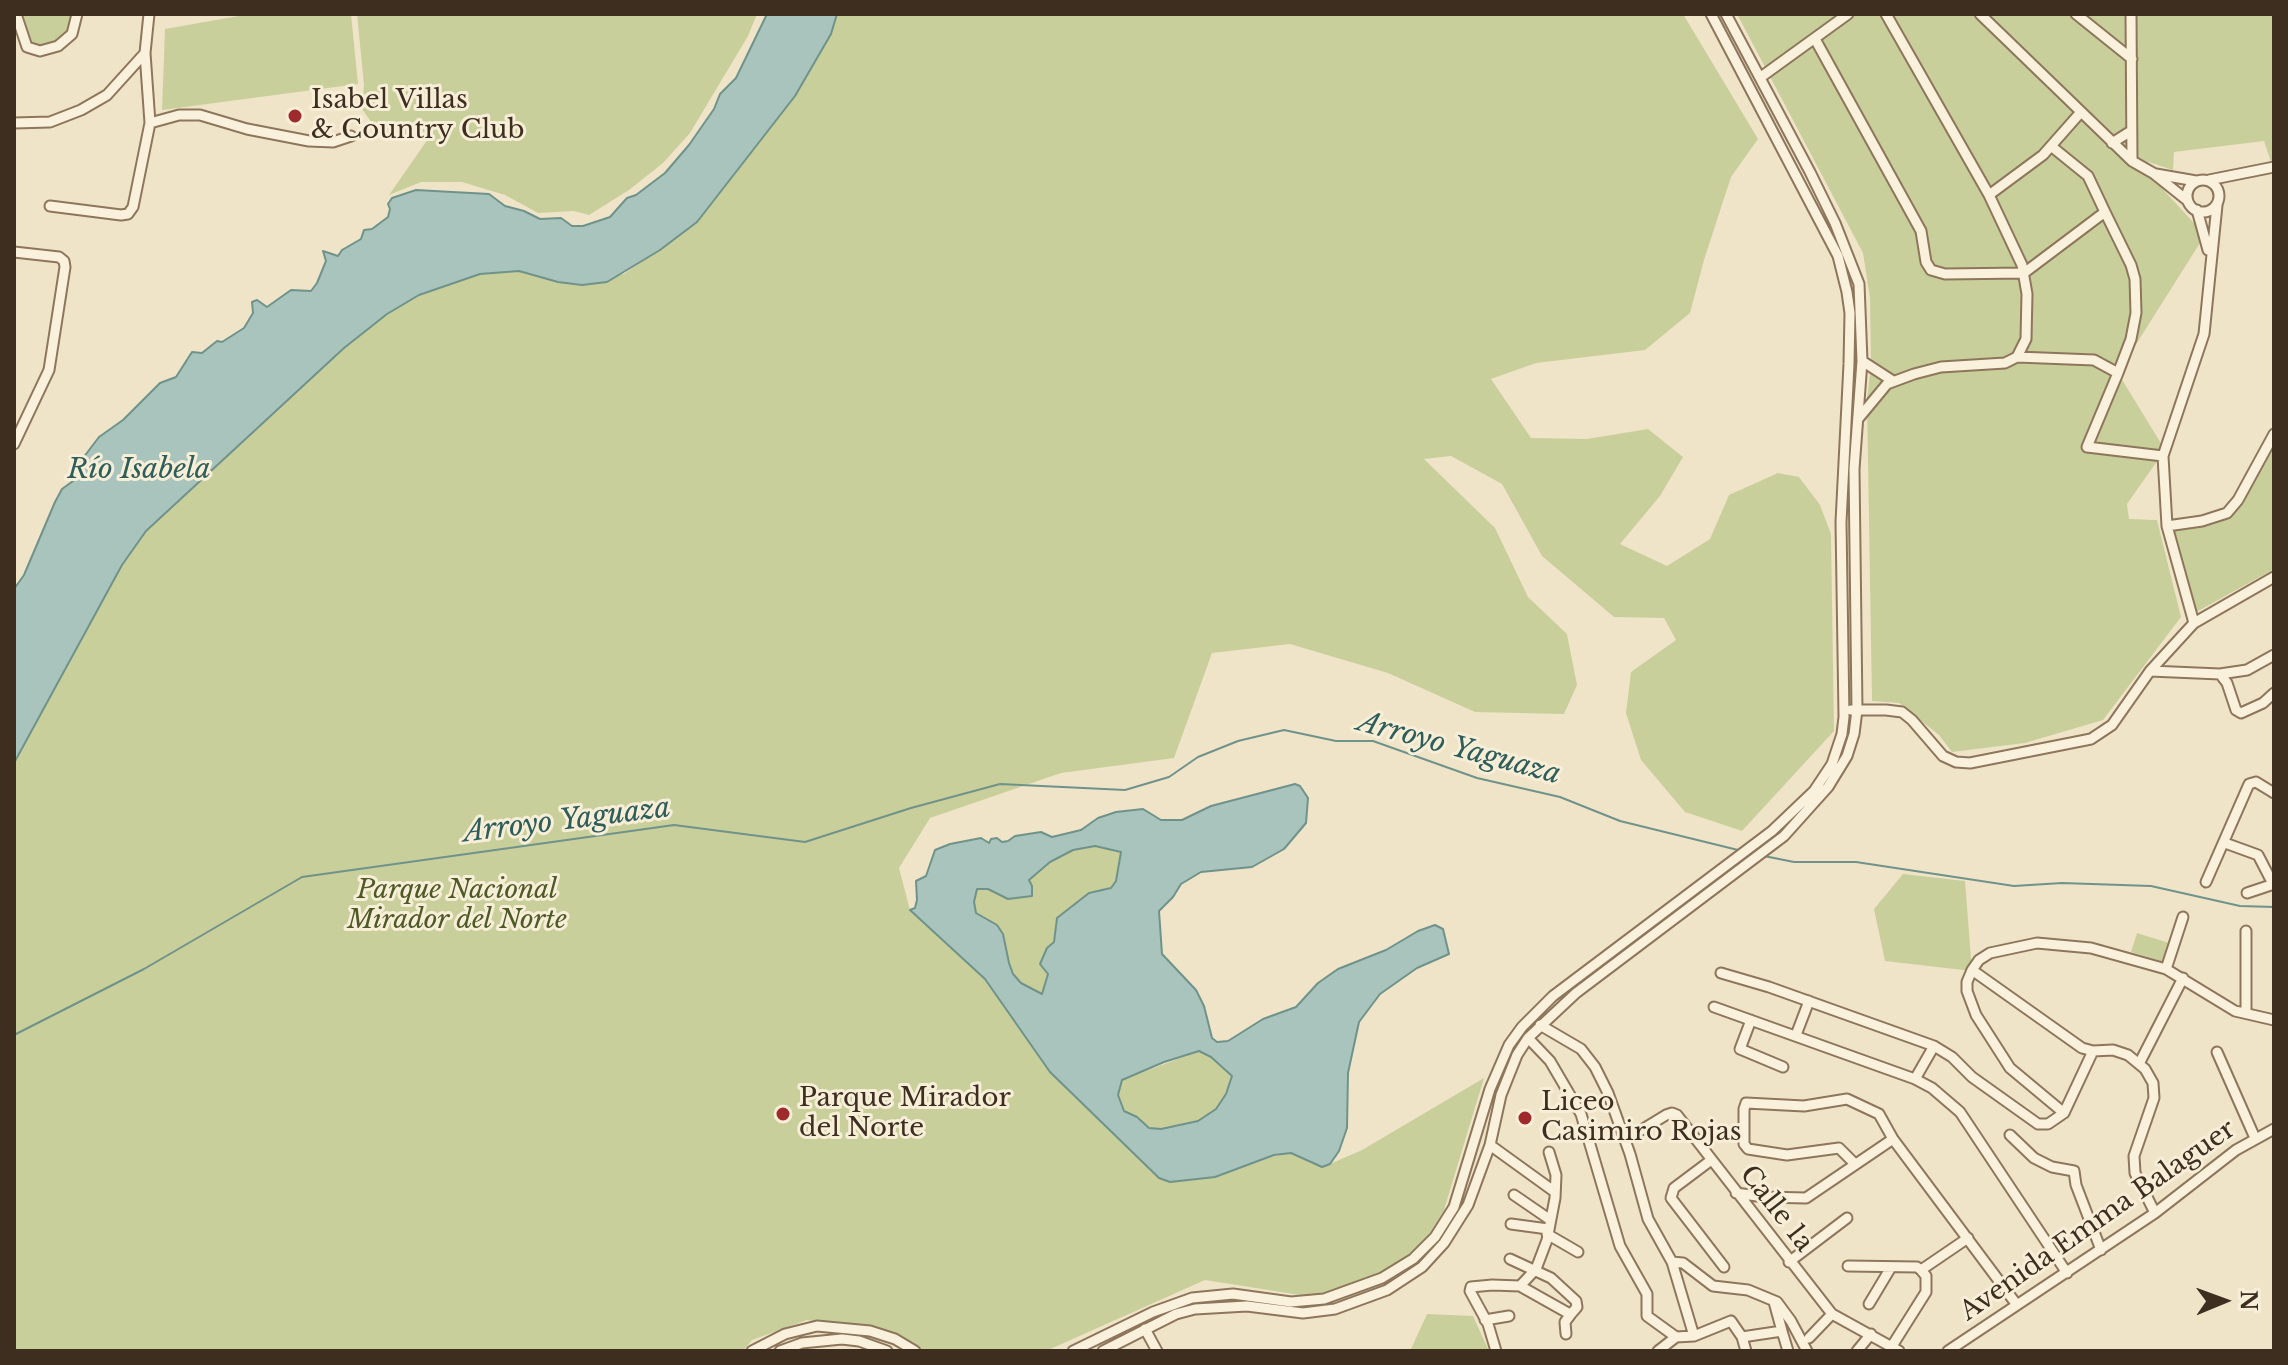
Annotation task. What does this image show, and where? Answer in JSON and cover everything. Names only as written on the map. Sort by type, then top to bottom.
[{"type":"street","points":[[16,14],[27,47],[40,51],[58,46],[72,34],[77,14]]},
{"type":"street","points":[[50,206],[128,214],[133,207],[150,123],[145,53],[149,14]]},
{"type":"street","points":[[1073,1351],[1153,1312],[1192,1298],[1233,1294],[1291,1302],[1324,1299],[1382,1278],[1413,1259],[1435,1237],[1454,1207],[1490,1089],[1509,1045],[1522,1027],[1553,996],[1772,831],[1814,791],[1828,771],[1842,734],[1844,711],[1841,522],[1849,364],[1850,313],[1847,292],[1838,256],[1711,14]]},
{"type":"street","points":[[1103,1351],[1176,1314],[1195,1309],[1227,1306],[1286,1313],[1316,1312],[1361,1301],[1387,1290],[1422,1267],[1457,1225],[1472,1196],[1490,1145],[1501,1095],[1517,1055],[1576,993],[1784,836],[1828,787],[1847,756],[1857,710],[1854,469],[1862,361],[1856,273],[1823,197],[1726,14]]},
{"type":"street","points":[[1761,77],[1848,14]]},
{"type":"street","points":[[1886,14],[1989,195],[2022,265],[2027,294],[2026,339],[2017,357]]},
{"type":"street","points":[[1980,14],[2112,143],[2197,210],[2208,249],[2204,334],[2163,456],[2167,526],[2194,623]]},
{"type":"street","points":[[2076,14],[2132,59]]},
{"type":"street","points":[[2131,14],[2132,161]]},
{"type":"street","points":[[1815,39],[1921,231],[1926,262],[1931,270],[1945,274],[2024,273],[2105,212]]},
{"type":"street","points":[[14,123],[50,122],[81,110],[107,95],[145,53]]},
{"type":"street","points":[[1989,195],[2051,146],[2081,112]]},
{"type":"street","points":[[150,123],[179,115],[200,115],[280,137],[333,142],[351,136]]},
{"type":"street","points":[[2112,143],[2131,131]]},
{"type":"street","points":[[2051,146],[2088,176],[2135,279],[2136,313],[2131,339],[2087,447],[2163,456]]},
{"type":"street","points":[[2153,173],[2197,181],[2274,167]]},
{"type":"street","points":[[2219,192],[2237,173]]},
{"type":"street","points":[[2208,273],[2219,192],[2209,180]]},
{"type":"street","points":[[2188,201],[2189,189],[2197,181]]},
{"type":"street","points":[[2197,210],[2210,211],[2217,205]]},
{"type":"street","points":[[14,252],[59,257],[65,267],[49,370],[19,426],[14,444]]},
{"type":"street","points":[[1858,419],[1887,384],[1941,367],[2005,363],[2017,357],[2094,360],[2118,373]]},
{"type":"street","points":[[1862,361],[1893,381]]},
{"type":"street","points":[[2167,526],[2202,521],[2227,513],[2238,500],[2274,434]]},
{"type":"street","points":[[1844,711],[1902,712],[1943,756],[1956,762],[1970,763],[2091,739],[2112,725],[2150,671],[2194,623],[2274,577]]},
{"type":"street","points":[[2150,671],[2220,674],[2247,670],[2274,655]]},
{"type":"street","points":[[2220,674],[2227,683],[2236,710],[2241,713],[2273,696]]},
{"type":"street","points":[[2206,882],[2249,784],[2256,782],[2274,793]]},
{"type":"street","points":[[2225,843],[2258,855],[2274,884],[2247,893]]},
{"type":"street","points":[[1687,895],[1694,905]]},
{"type":"street","points":[[2166,969],[2183,917]]},
{"type":"street","points":[[2246,931],[2246,1013]]},
{"type":"street","points":[[2064,1113],[2010,1068],[1971,1004],[1967,991],[1972,970],[1979,960],[1990,953],[2037,943],[2091,948],[2166,969],[2235,1011],[2274,1020]]},
{"type":"street","points":[[1972,970],[2082,1048],[2113,1050],[2140,1062],[2153,1083],[2154,1098],[2134,1156],[2135,1173],[2155,1213]]},
{"type":"street","points":[[1721,973],[1934,1046],[2038,1124],[2048,1124],[2064,1113],[2093,1051]]},
{"type":"street","points":[[2140,1062],[2183,978]]},
{"type":"street","points":[[1796,1035],[1809,1001]]},
{"type":"street","points":[[1714,1007],[1915,1079],[1932,1088],[1960,1112],[2067,1273]]},
{"type":"street","points":[[1751,1020],[1736,1048],[1783,1067]]},
{"type":"street","points":[[1544,1027],[1575,1044],[1591,1059],[1608,1093],[1645,1212],[1672,1262],[1694,1336]]},
{"type":"street","points":[[1532,1041],[1562,1080],[1581,1114],[1620,1246],[1647,1294],[1647,1316],[1676,1337]]},
{"type":"street","points":[[1915,1079],[1934,1046]]},
{"type":"street","points":[[2217,1052],[2255,1138]]},
{"type":"street","points":[[1854,1163],[1839,1148],[1787,1155],[1748,1149],[1744,1144],[1746,1103],[1804,1106],[1847,1099],[1879,1114],[1893,1139],[2017,1305]]},
{"type":"street","name":"Calle 1a","points":[[1625,1140],[1672,1113],[1680,1118],[1710,1161],[1832,1314],[1895,1349]]},
{"type":"street","name":"Avenida Emma Balaguer","points":[[1948,1351],[2155,1213],[2236,1150],[2274,1129]]},
{"type":"street","points":[[2010,1135],[2034,1158],[2052,1167],[2074,1171],[2076,1185],[2101,1250]]},
{"type":"street","points":[[1736,1193],[1806,1198],[1893,1139]]},
{"type":"street","points":[[1490,1145],[1555,1192]]},
{"type":"street","points":[[1520,1286],[1536,1269],[1548,1227],[1556,1175],[1549,1152]]},
{"type":"street","points":[[1710,1161],[1674,1188],[1671,1198],[1724,1267]]},
{"type":"street","points":[[1514,1195],[1578,1252]]},
{"type":"street","points":[[1789,1262],[1847,1218]]},
{"type":"street","points":[[1511,1224],[1548,1227]]},
{"type":"street","points":[[1921,1270],[1968,1238]]},
{"type":"street","points":[[1510,1259],[1536,1269],[1564,1287],[1576,1301],[1577,1307],[1565,1322],[1566,1334]]},
{"type":"street","points":[[1672,1262],[1688,1266],[1713,1286],[1748,1290],[1772,1299],[1791,1321],[1807,1351]]},
{"type":"street","points":[[1848,1266],[1917,1267],[1926,1276],[1926,1292],[1895,1349]]},
{"type":"street","points":[[1869,1304],[1890,1269]]},
{"type":"street","points":[[1496,1351],[1485,1320],[1475,1305],[1471,1287],[1520,1286],[1571,1314]]},
{"type":"street","points":[[1772,1299],[1788,1351]]},
{"type":"street","points":[[1809,1338],[1832,1314]]},
{"type":"street","points":[[1485,1320],[1509,1316]]},
{"type":"street","points":[[1658,1351],[1676,1337],[1694,1336],[1731,1321],[1742,1337],[1746,1351]]},
{"type":"street","points":[[752,1351],[785,1334],[827,1326],[870,1331],[895,1339],[915,1351]]},
{"type":"street","points":[[1145,1329],[1157,1351]]},
{"type":"street","points":[[1742,1337],[1782,1331]]},
{"type":"street","points":[[1857,1351],[1871,1334]]},
{"type":"street","points":[[780,1351],[802,1343],[842,1339],[859,1341],[887,1351]]},
{"type":"green space","points":[[20,14],[72,14],[69,28],[55,42],[36,45],[29,39]]},
{"type":"green space","points":[[250,14],[351,14],[358,84],[162,110],[165,29]]},
{"type":"green space","points":[[357,14],[757,14],[748,36],[690,133],[663,163],[629,190],[589,215],[574,211],[538,213],[505,195],[462,182],[421,182],[389,195],[428,139],[382,137],[362,109],[364,85]]},
{"type":"green space","name":"Parque Nacional Mirador del Norte","points":[[837,14],[1683,14],[1758,139],[1731,177],[1690,313],[1645,350],[1536,363],[1491,379],[1531,438],[1587,439],[1648,429],[1683,457],[1660,496],[1620,544],[1667,566],[1710,539],[1729,495],[1778,473],[1799,477],[1820,505],[1831,534],[1834,731],[1742,831],[1685,812],[1641,760],[1626,713],[1631,672],[1676,640],[1664,618],[1614,617],[1542,556],[1502,484],[1451,456],[1424,459],[1495,528],[1528,597],[1567,634],[1577,685],[1564,714],[1475,712],[1388,673],[1290,644],[1212,653],[1174,758],[1061,773],[930,818],[899,868],[910,910],[985,979],[1075,1097],[1159,1178],[1291,1153],[1323,1167],[1362,1150],[1484,1078],[1444,1210],[1424,1242],[1383,1275],[1341,1289],[1306,1296],[1205,1280],[1046,1351],[920,1351],[876,1331],[807,1320],[752,1340],[743,1351],[14,1351],[14,763],[122,565],[146,531],[344,348],[387,314],[419,295],[480,274],[519,271],[558,282],[624,274],[697,222],[831,34]]},
{"type":"green space","points":[[1737,14],[2274,14],[2274,161],[2271,162],[2264,141],[2174,152],[2173,170],[2133,157],[2205,235],[2118,373],[2165,450],[2127,504],[2129,519],[2157,520],[2181,617],[2103,720],[2025,743],[1952,752],[1939,735],[1899,703],[1872,701],[1867,400],[1871,364],[1870,298],[1863,253]]},
{"type":"green space","points":[[2274,445],[2274,569],[2191,615],[2168,532],[2229,518],[2238,508]]},
{"type":"green space","points":[[1095,846],[1121,852],[1116,881],[1111,888],[1089,893],[1057,918],[1054,942],[1047,948],[1048,974],[1042,994],[1021,983],[1013,974],[1003,934],[997,925],[976,913],[973,902],[977,888],[988,889],[1008,899],[1050,862],[1073,850]]},
{"type":"green space","points":[[1903,874],[1965,881],[1972,971],[1885,961],[1874,909]]},
{"type":"green space","points":[[2137,933],[2169,943],[2164,962],[2131,952]]},
{"type":"green space","points":[[1199,1051],[1232,1075],[1226,1094],[1216,1109],[1198,1121],[1161,1129],[1149,1129],[1137,1117],[1124,1111],[1118,1095],[1122,1080]]},
{"type":"green space","points":[[1427,1314],[1473,1316],[1489,1351],[1410,1351]]},
{"type":"water","name":"Río Isabela","points":[[767,14],[837,14],[831,34],[795,96],[697,222],[660,250],[607,282],[582,285],[558,282],[519,271],[480,274],[419,295],[387,314],[344,348],[146,531],[122,565],[14,763],[14,589],[24,575],[62,489],[73,481],[80,462],[99,437],[123,420],[160,383],[176,377],[192,352],[202,353],[217,341],[222,342],[244,328],[253,313],[252,302],[257,300],[267,307],[291,290],[311,291],[326,261],[323,251],[338,256],[342,250],[361,239],[364,230],[372,229],[388,217],[388,204],[392,198],[416,190],[489,194],[505,206],[540,219],[561,218],[572,226],[583,226],[610,217],[627,198],[636,195],[665,173],[689,145],[714,109],[720,94],[736,78]]},
{"type":"water","points":[[1295,784],[1308,798],[1306,823],[1284,849],[1252,867],[1201,872],[1181,884],[1159,911],[1162,954],[1196,990],[1204,1006],[1212,1038],[1217,1042],[1228,1041],[1263,1019],[1296,1007],[1318,983],[1338,969],[1386,950],[1418,931],[1435,925],[1443,929],[1449,954],[1417,968],[1380,994],[1359,1022],[1348,1073],[1347,1128],[1339,1151],[1330,1164],[1322,1167],[1291,1153],[1274,1155],[1215,1177],[1170,1182],[1159,1178],[1050,1072],[985,979],[910,910],[915,908],[917,900],[916,881],[926,876],[935,850],[950,844],[981,838],[989,843],[997,838],[1002,842],[1015,836],[1041,832],[1052,837],[1081,830],[1098,818],[1116,812],[1143,809],[1161,820],[1182,820],[1211,806]],"holes":[[[1095,846],[1121,852],[1116,881],[1111,888],[1089,893],[1057,918],[1054,942],[1047,948],[1040,964],[1048,974],[1042,994],[1021,983],[1013,974],[1003,934],[997,925],[976,913],[974,902],[977,889],[988,889],[1008,899],[1032,896],[1029,880],[1050,862],[1073,850]],[[1199,1051],[1211,1057],[1232,1076],[1226,1094],[1216,1109],[1198,1121],[1161,1129],[1149,1128],[1124,1111],[1118,1095],[1122,1080]]]},
{"type":"waterway","name":"Arroyo Yaguaza","points":[[14,1035],[144,969],[302,877],[674,825],[805,842],[1000,784],[1125,790],[1169,777],[1198,757],[1238,741],[1284,730],[1336,741],[1373,741],[1477,778],[1560,797],[1620,821],[1738,850]]},
{"type":"waterway","name":"Arroyo Yaguaza","points":[[1764,856],[1794,862],[1856,862],[2014,886],[2062,883],[2151,886],[2240,906],[2274,907]]},
{"type":"place","name":"Isabel Villas & Country Club","points":[[295,116]]},
{"type":"place","name":"Parque Mirador del Norte","points":[[783,1114]]},
{"type":"place","name":"Liceo Casimiro Rojas","points":[[1525,1118]]}]
